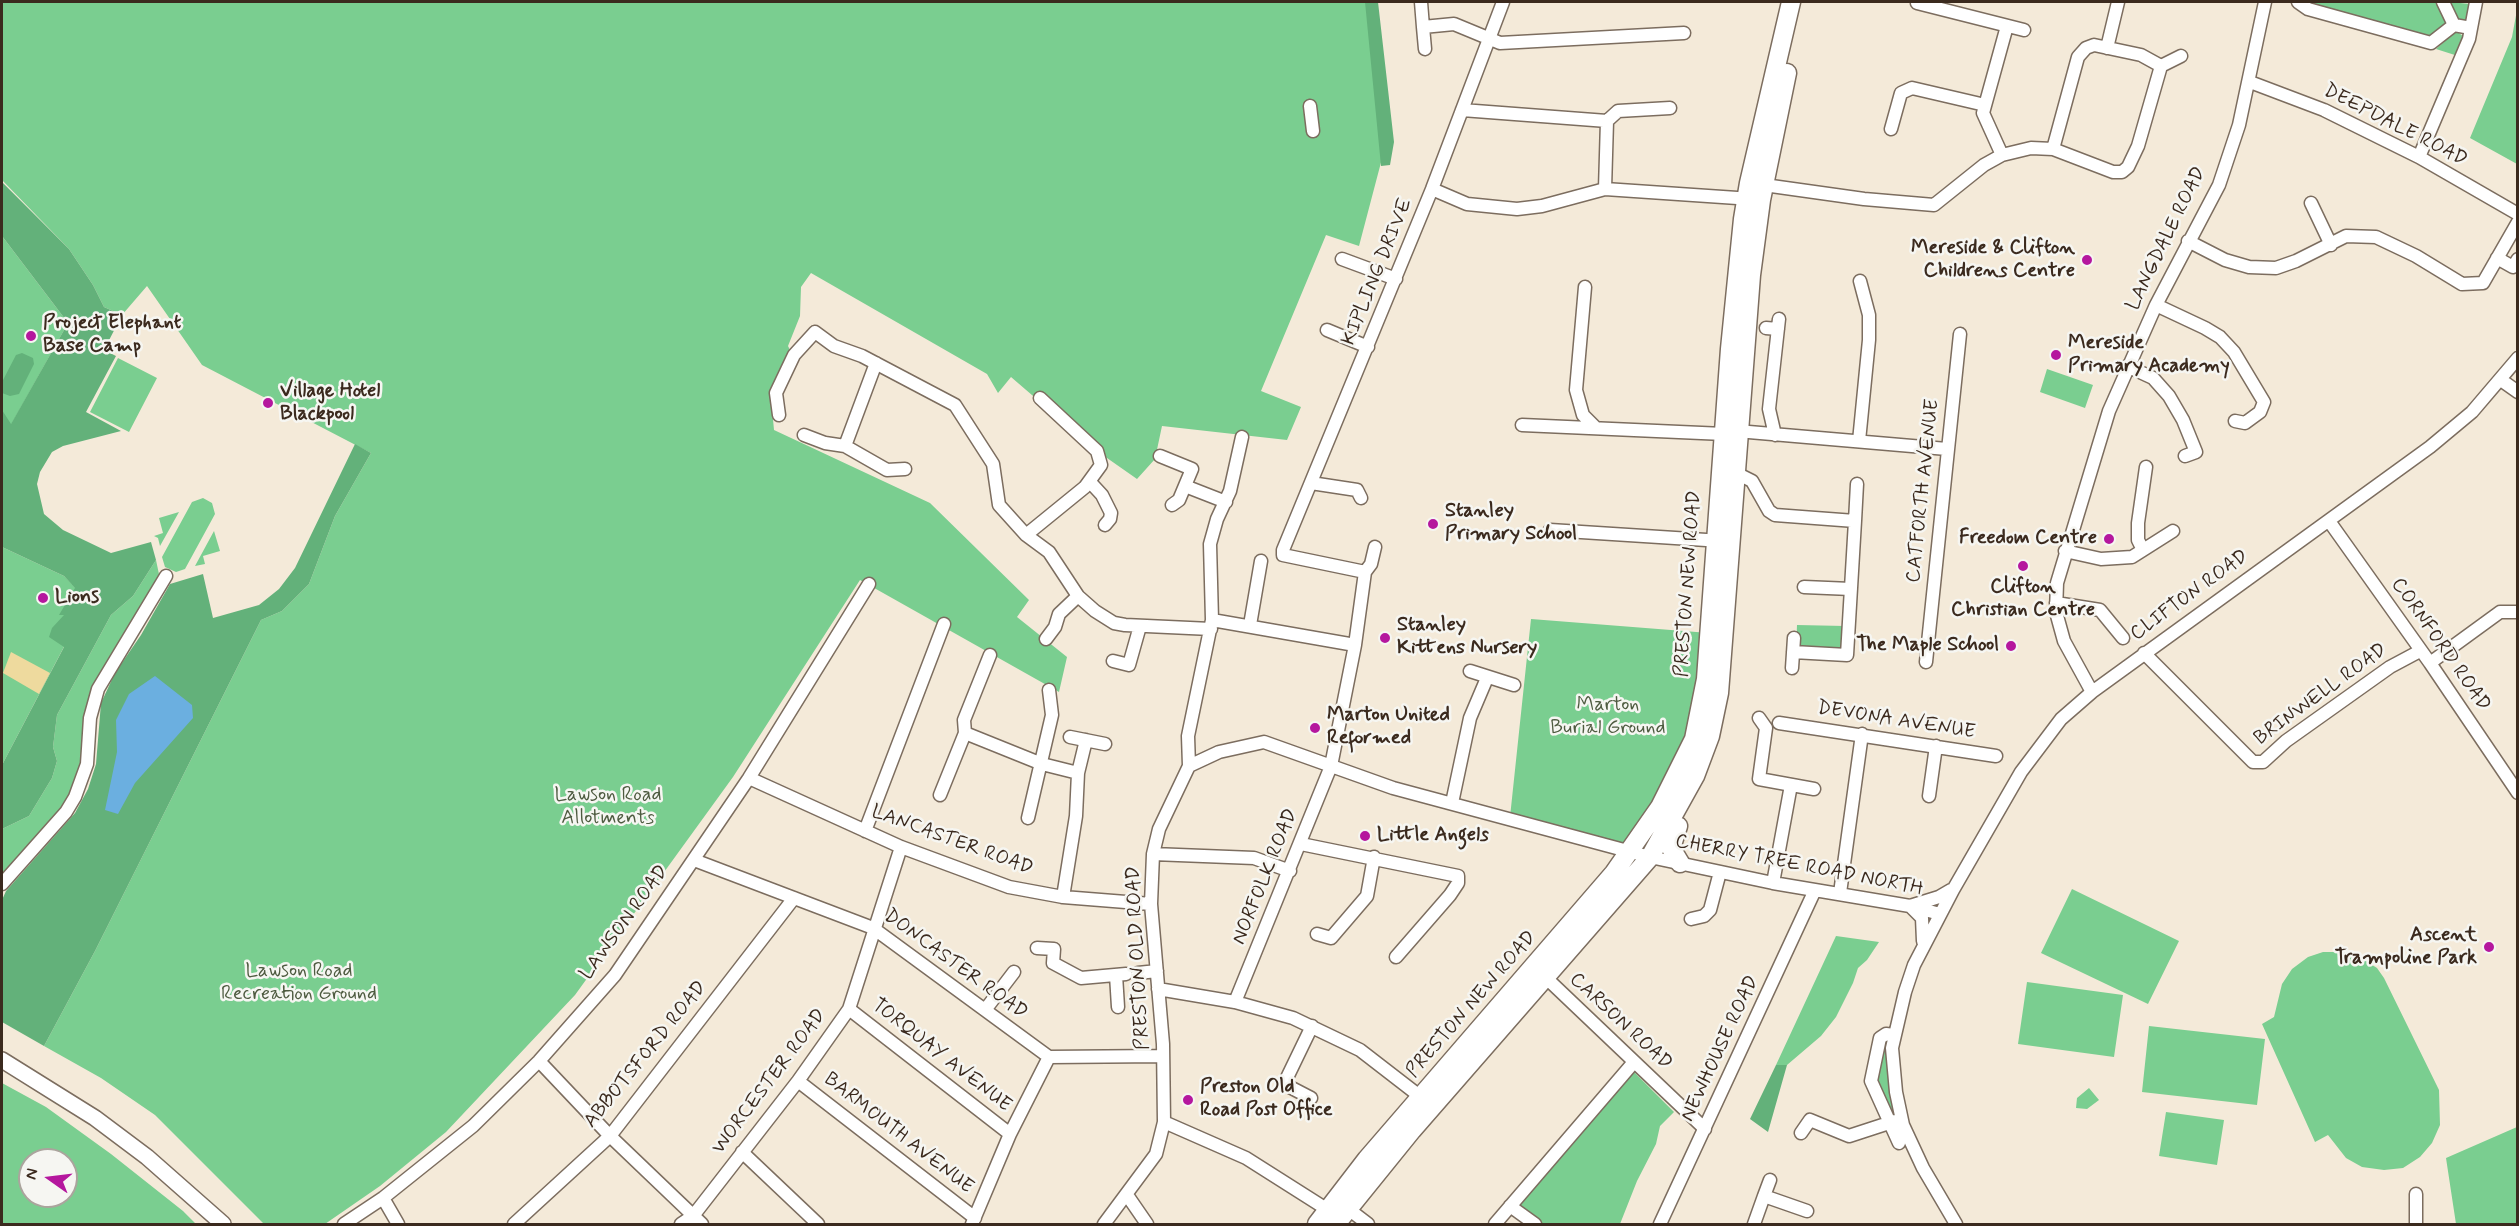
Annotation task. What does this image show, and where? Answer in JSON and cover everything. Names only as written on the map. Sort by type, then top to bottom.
[{"type":"highway","name":"PRESTON NEW ROAD","points":[[1327,1220],[1641,854],[1692,780],[1710,736],[1715,715],[1716,620],[1730,479],[1731,433],[1755,191],[1791,2]]},
{"type":"highway","name":"PRESTON NEW ROAD","points":[[1755,191],[1804,2]]},
{"type":"highway","name":"PRESTON NEW ROAD","points":[[1540,973],[1590,902],[1641,854],[1694,739],[1716,620]]},
{"type":"highway","points":[[1680,863],[1671,851],[1672,843],[1699,784],[1711,746],[1715,715]]},
{"type":"highway","name":"PRESTON NEW ROAD","points":[[1327,1220],[1347,1208],[1427,1102]]},
{"type":"main road","points":[[2,1059],[95,1118],[156,1164],[223,1224]]},
{"type":"street","points":[[1421,2],[1422,46]]},
{"type":"street","name":"KIPLING DRIVE","points":[[1365,572],[1282,555],[1432,189],[1503,2]]},
{"type":"street","points":[[2107,48],[2118,2]]},
{"type":"street","name":"LANGDALE ROAD","points":[[2092,692],[2070,656],[2056,603],[2056,585],[2093,457],[2127,366],[2188,241],[2219,185],[2239,125],[2250,82],[2265,2]]},
{"type":"street","points":[[2298,2],[2308,9],[2431,44],[2454,25],[2471,28]]},
{"type":"street","points":[[2443,2],[2454,25]]},
{"type":"street","points":[[2420,157],[2469,39],[2476,2]]},
{"type":"street","points":[[1917,3],[2024,30]]},
{"type":"street","points":[[1423,27],[1454,24],[1500,43],[1684,33]]},
{"type":"street","points":[[2002,155],[1983,112],[2007,26]]},
{"type":"street","points":[[2053,148],[2078,57],[2086,48],[2094,45],[2141,55],[2161,66]]},
{"type":"street","points":[[1432,189],[1467,204],[1517,209],[1542,206],[1605,189],[1755,191],[1864,199],[1937,210],[1969,175],[2002,155],[2031,148],[2053,148],[2113,172],[2122,172],[2128,167],[2138,146],[2161,66],[2181,56]]},
{"type":"street","name":"DEEPDALE ROAD","points":[[2250,82],[2324,110],[2420,157],[2517,214]]},
{"type":"street","points":[[1891,129],[1901,93],[1912,88],[1985,105]]},
{"type":"street","points":[[1310,106],[1313,131]]},
{"type":"street","points":[[1605,189],[1607,121],[1618,111],[1670,108]]},
{"type":"street","points":[[1462,110],[1607,121]]},
{"type":"street","points":[[2311,203],[2331,245]]},
{"type":"street","points":[[2188,241],[2225,260],[2249,267],[2276,268],[2331,245],[2346,236],[2376,237],[2416,256],[2462,284],[2483,283],[2517,222]]},
{"type":"street","points":[[2497,258],[2513,267],[2517,259]]},
{"type":"street","points":[[1342,259],[1396,279]]},
{"type":"street","points":[[1859,441],[1869,340],[1869,315],[1860,281]]},
{"type":"street","points":[[1586,287],[1576,390],[1583,415],[1595,427]]},
{"type":"street","points":[[2156,305],[2199,329],[2220,337],[2234,352],[2264,402],[2260,412],[2240,426]]},
{"type":"street","points":[[1774,325],[1769,410],[1775,435]]},
{"type":"street","points":[[1327,330],[1368,347]]},
{"type":"street","points":[[779,415],[776,393],[794,355],[815,332],[834,346],[876,363],[955,405],[993,464],[999,504],[1026,535],[1049,552],[1078,596],[1095,611],[1114,623],[1140,626],[1250,625],[1355,645]]},
{"type":"street","name":"CATFORTH AVENUE","points":[[1922,656],[1960,334]]},
{"type":"street","name":"CLIFTON ROAD","points":[[1956,1224],[1923,1168],[1902,1120],[1892,1056],[1894,1035],[1905,992],[1923,948],[2020,772],[2061,719],[2092,692],[2444,436],[2472,412],[2517,358]]},
{"type":"street","points":[[845,446],[876,363]]},
{"type":"street","points":[[2127,366],[2152,378],[2169,396],[2183,420],[2196,452],[2185,456]]},
{"type":"street","points":[[2501,380],[2517,392]]},
{"type":"street","points":[[1026,535],[1090,482],[1101,467],[1097,451],[1040,398]]},
{"type":"street","points":[[1522,425],[1775,435],[1947,449]]},
{"type":"street","points":[[804,435],[825,443],[845,446],[887,470],[905,469]]},
{"type":"street","points":[[1242,437],[1226,502],[1217,519],[1210,544],[1212,625],[1188,736],[1189,766],[1219,752],[1264,742],[1394,788],[1641,854]]},
{"type":"street","points":[[1160,456],[1192,469],[1179,500],[1172,505]]},
{"type":"street","points":[[2143,550],[2138,540],[2138,523],[2146,467]]},
{"type":"street","points":[[1730,479],[1752,480],[1757,485],[1765,504],[1775,515],[1854,521]]},
{"type":"street","points":[[1090,482],[1102,495],[1111,513],[1105,525]]},
{"type":"street","points":[[1311,483],[1360,491]]},
{"type":"street","points":[[1793,652],[1852,655],[1851,589],[1857,484]]},
{"type":"street","points":[[1185,486],[1226,502]]},
{"type":"street","name":"CORNFORD ROAD","points":[[2329,521],[2430,663],[2517,793]]},
{"type":"street","points":[[1550,530],[1723,541]]},
{"type":"street","points":[[2065,551],[2101,560],[2132,557],[2173,531]]},
{"type":"street","name":"NORFOLK ROAD","points":[[1235,1002],[1331,766],[1355,645],[1365,572],[1371,564],[1375,547]]},
{"type":"street","points":[[1250,625],[1261,561]]},
{"type":"street","points":[[2,884],[66,812],[75,797],[87,764],[90,718],[98,689],[166,576]]},
{"type":"street","name":"LAWSON ROAD","points":[[344,1224],[383,1198],[473,1126],[539,1061],[615,975],[749,778],[869,584]]},
{"type":"street","points":[[1804,587],[1851,589]]},
{"type":"street","points":[[1046,639],[1055,627],[1059,614],[1078,596]]},
{"type":"street","points":[[2056,603],[2100,610],[2123,638]]},
{"type":"street","points":[[2430,663],[2500,612],[2517,612]]},
{"type":"street","points":[[865,831],[944,624]]},
{"type":"street","points":[[1113,661],[1129,665],[1140,626]]},
{"type":"street","points":[[1792,668],[1794,638]]},
{"type":"street","name":"BRINWELL ROAD","points":[[2144,653],[2253,762],[2263,762],[2286,741],[2390,667],[2420,651]]},
{"type":"street","points":[[940,795],[964,733],[964,720],[990,655]]},
{"type":"street","points":[[1470,671],[1514,685]]},
{"type":"street","points":[[1452,803],[1470,718],[1487,678]]},
{"type":"street","points":[[1028,818],[1052,715],[1049,690]]},
{"type":"street","points":[[1759,718],[1766,728],[1754,779],[1814,789]]},
{"type":"street","name":"DEVONA AVENUE","points":[[1788,739],[1785,724],[1996,756]]},
{"type":"street","points":[[964,733],[1042,764],[1078,773]]},
{"type":"street","points":[[1840,893],[1862,734]]},
{"type":"street","points":[[1070,737],[1105,744]]},
{"type":"street","points":[[1063,897],[1076,816],[1078,773],[1086,740]]},
{"type":"street","points":[[1929,796],[1936,746]]},
{"type":"street","name":"PRESTON OLD ROAD","points":[[1104,1224],[1156,1154],[1164,1122],[1163,1056],[1151,904],[1154,854],[1160,829],[1189,766]]},
{"type":"street","name":"LANCASTER ROAD","points":[[749,778],[865,831],[895,842],[901,847],[1009,887],[1063,897],[1151,904]]},
{"type":"street","points":[[1773,883],[1791,785]]},
{"type":"street","points":[[1301,844],[1374,857],[1458,876],[1458,883],[1450,895],[1396,957]]},
{"type":"street","name":"WORCESTER ROAD","points":[[681,1224],[697,1220],[742,1152],[798,1081],[849,1009],[873,928],[901,847]]},
{"type":"street","points":[[1154,854],[1254,858],[1290,871]]},
{"type":"street","name":"CHERRY TREE ROAD NORTH","points":[[1641,854],[1773,883],[1840,893],[1940,914]]},
{"type":"street","points":[[1317,934],[1331,938],[1367,896],[1374,857]]},
{"type":"street","name":"DONCASTER ROAD","points":[[694,860],[873,928],[1049,1057]]},
{"type":"street","points":[[1691,919],[1704,916],[1710,910],[1720,872]]},
{"type":"street","name":"NEWHOUSE ROAD","points":[[1660,1224],[1815,890]]},
{"type":"street","points":[[1923,948],[1924,924],[1910,906],[1953,890]]},
{"type":"street","name":"ABBOTSFORD ROAD","points":[[514,1224],[610,1136],[794,898]]},
{"type":"street","points":[[1037,948],[1054,949],[1053,963],[1081,978],[1157,971]]},
{"type":"street","points":[[985,1010],[1014,972]]},
{"type":"street","name":"CARSON ROAD","points":[[1540,973],[1705,1129]]},
{"type":"street","points":[[1118,1007],[1127,974]]},
{"type":"street","points":[[1158,989],[1235,1002],[1293,1018],[1360,1050],[1427,1102]]},
{"type":"street","name":"TORQUAY AVENUE","points":[[849,1009],[1010,1134]]},
{"type":"street","points":[[1311,1098],[1284,1084],[1312,1026]]},
{"type":"street","points":[[1894,1035],[1886,1034],[1880,1038],[1871,1074],[1874,1090],[1899,1143]]},
{"type":"street","points":[[974,1221],[1010,1134],[1049,1057],[1163,1056]]},
{"type":"street","points":[[539,1061],[610,1136],[697,1220]]},
{"type":"street","points":[[1495,1224],[1634,1062]]},
{"type":"street","name":"BARMOUTH AVENUE","points":[[798,1081],[974,1221]]},
{"type":"street","points":[[1801,1133],[1809,1116],[1849,1136],[1889,1122],[1902,1120]]},
{"type":"street","points":[[1164,1122],[1246,1158],[1327,1220]]},
{"type":"street","points":[[742,1152],[818,1224]]},
{"type":"street","points":[[1754,1224],[1770,1180]]},
{"type":"street","points":[[2416,1194],[2416,1224]]},
{"type":"street","points":[[1127,1195],[1147,1224]]},
{"type":"street","points":[[1764,1196],[1807,1211]]},
{"type":"street","points":[[383,1198],[398,1224]]},
{"type":"street","points":[[1510,1206],[1535,1224]]},
{"type":"street","points":[[1347,1208],[1368,1224]]},
{"type":"green space","points":[[2,2],[1369,2],[1384,151],[1359,246],[1326,235],[1261,391],[1301,407],[1287,440],[1162,426],[1155,459],[1137,479],[1097,451],[1011,377],[998,393],[987,374],[811,273],[801,287],[800,316],[788,346],[791,352],[771,398],[774,430],[930,503],[1029,600],[1017,617],[1067,657],[1059,692],[860,580],[733,777],[575,995],[446,1132],[380,1186],[325,1224],[264,1224],[155,1115],[101,1078],[44,1046],[95,951],[261,620],[282,611],[309,584],[335,516],[371,453],[202,365],[147,286],[122,315],[104,307],[93,285],[69,249],[2,180]]},
{"type":"green space","points":[[1365,2],[1378,2],[1394,142],[1390,165],[1381,166]]},
{"type":"green space","points":[[2298,2],[2443,2],[2454,25],[2431,43]]},
{"type":"green space","points":[[2450,2],[2470,4],[2466,23],[2456,19]]},
{"type":"green space","points":[[2517,10],[2517,164],[2470,138],[2512,37]]},
{"type":"green space","points":[[2454,33],[2459,33],[2464,37],[2458,56],[2436,49]]},
{"type":"green space","points":[[2,182],[69,249],[93,285],[104,307],[122,315],[104,350],[116,356],[86,412],[121,431],[63,446],[52,452],[40,472],[37,484],[44,514],[63,530],[111,553],[151,542],[156,560],[133,596],[111,615],[57,715],[53,747],[57,761],[52,778],[29,816],[2,829],[2,765],[64,647],[49,637],[52,628],[64,615],[59,615],[75,588],[64,576],[2,547],[2,410],[11,424],[68,323],[2,236]]},
{"type":"green space","name":"Project Elephant Base Camp","points":[[2,236],[68,323],[2,441]]},
{"type":"green space","points":[[22,353],[33,358],[34,364],[19,394],[10,396],[2,393],[2,382],[16,355]]},
{"type":"green space","points":[[118,358],[157,378],[129,432],[90,412]]},
{"type":"green space","points":[[2047,369],[2093,385],[2085,408],[2040,392]]},
{"type":"green space","points":[[355,444],[371,453],[335,516],[309,584],[282,611],[261,620],[95,951],[44,1046],[2,1022],[2,900],[6,891],[75,813],[88,789],[96,764],[101,703],[115,673],[141,635],[170,584],[203,574],[213,618],[259,605],[279,589],[295,568]]},
{"type":"green space","points":[[203,498],[212,503],[215,514],[185,569],[176,572],[165,567],[162,557],[192,502]]},
{"type":"green space","points":[[179,512],[160,546],[158,538],[154,536],[163,533],[159,518]]},
{"type":"green space","points":[[214,531],[220,551],[203,556],[205,564],[195,566]]},
{"type":"green space","points":[[2,547],[64,576],[88,601],[2,765]]},
{"type":"green space","points":[[156,560],[160,579],[107,673],[75,797],[2,884],[2,829],[29,816],[52,778],[57,761],[53,747],[57,715],[111,615],[133,596]]},
{"type":"green space","name":"Marton Burial Ground","points":[[1531,619],[1709,633],[1698,728],[1631,851],[1510,817]]},
{"type":"green space","points":[[1797,625],[1845,626],[1844,651],[1796,650]]},
{"type":"green space","points":[[2072,889],[2179,941],[2148,1004],[2041,953]]},
{"type":"green space","points":[[1836,936],[1879,942],[1867,960],[1858,968],[1836,1017],[1821,1036],[1787,1065],[1776,1065]]},
{"type":"green space","points":[[2323,952],[2344,952],[2361,958],[2377,968],[2439,1090],[2440,1125],[2432,1143],[2420,1157],[2403,1168],[2384,1170],[2362,1167],[2346,1158],[2328,1135],[2315,1142],[2262,1024],[2274,1017],[2282,984],[2292,969],[2308,957]]},
{"type":"green space","points":[[2027,982],[2123,995],[2114,1057],[2018,1044]]},
{"type":"green space","points":[[2149,1026],[2265,1039],[2257,1105],[2142,1092]]},
{"type":"green space","points":[[1890,1039],[1896,1116],[1890,1116],[1878,1094],[1874,1067],[1882,1040]]},
{"type":"green space","points":[[1776,1065],[1787,1065],[1768,1132],[1750,1119]]},
{"type":"green space","points":[[1634,1072],[1674,1112],[1660,1126],[1656,1144],[1637,1181],[1620,1224],[1535,1224],[1514,1210]]},
{"type":"green space","points":[[2,1083],[46,1107],[111,1154],[196,1224],[2,1224]]},
{"type":"green space","points":[[2089,1088],[2099,1100],[2087,1109],[2076,1108],[2077,1098]]},
{"type":"green space","points":[[2166,1112],[2224,1120],[2217,1165],[2159,1156]]},
{"type":"green space","points":[[2517,1127],[2517,1224],[2456,1224],[2446,1158]]},
{"type":"sand","points":[[11,652],[50,673],[39,694],[3,673]]},
{"type":"water","points":[[155,676],[192,705],[193,718],[135,783],[118,814],[105,810],[117,752],[116,720],[129,694]]},
{"type":"place","name":"Mereside & Clifton Childrens Centre","points":[[2087,260]]},
{"type":"place","name":"Project Elephant Base Camp","points":[[31,336]]},
{"type":"place","name":"Mereside Primary Academy","points":[[2056,355]]},
{"type":"place","name":"Village Hotel Blackpool","points":[[268,403]]},
{"type":"place","name":"Stanley Primary School","points":[[1433,524]]},
{"type":"place","name":"Freedom Centre","points":[[2109,539]]},
{"type":"place","name":"Clifton Christian Centre","points":[[2023,566]]},
{"type":"place","name":"Lions","points":[[43,598]]},
{"type":"place","name":"Stanley Kittens Nursery","points":[[1385,638]]},
{"type":"place","name":"The Maple School","points":[[2011,646]]},
{"type":"place","name":"Marton United Reformed","points":[[1315,728]]},
{"type":"place","name":"Little Angels","points":[[1365,836]]},
{"type":"place","name":"Ascent Trampoline Park","points":[[2489,947]]},
{"type":"place","name":"Preston Old Road Post Office","points":[[1188,1100]]},
{"type":"park label","name":"Lawson Road Allotments","points":[[608,808]]},
{"type":"park label","name":"Lawson Road Recreation Ground","points":[[299,984]]}]
